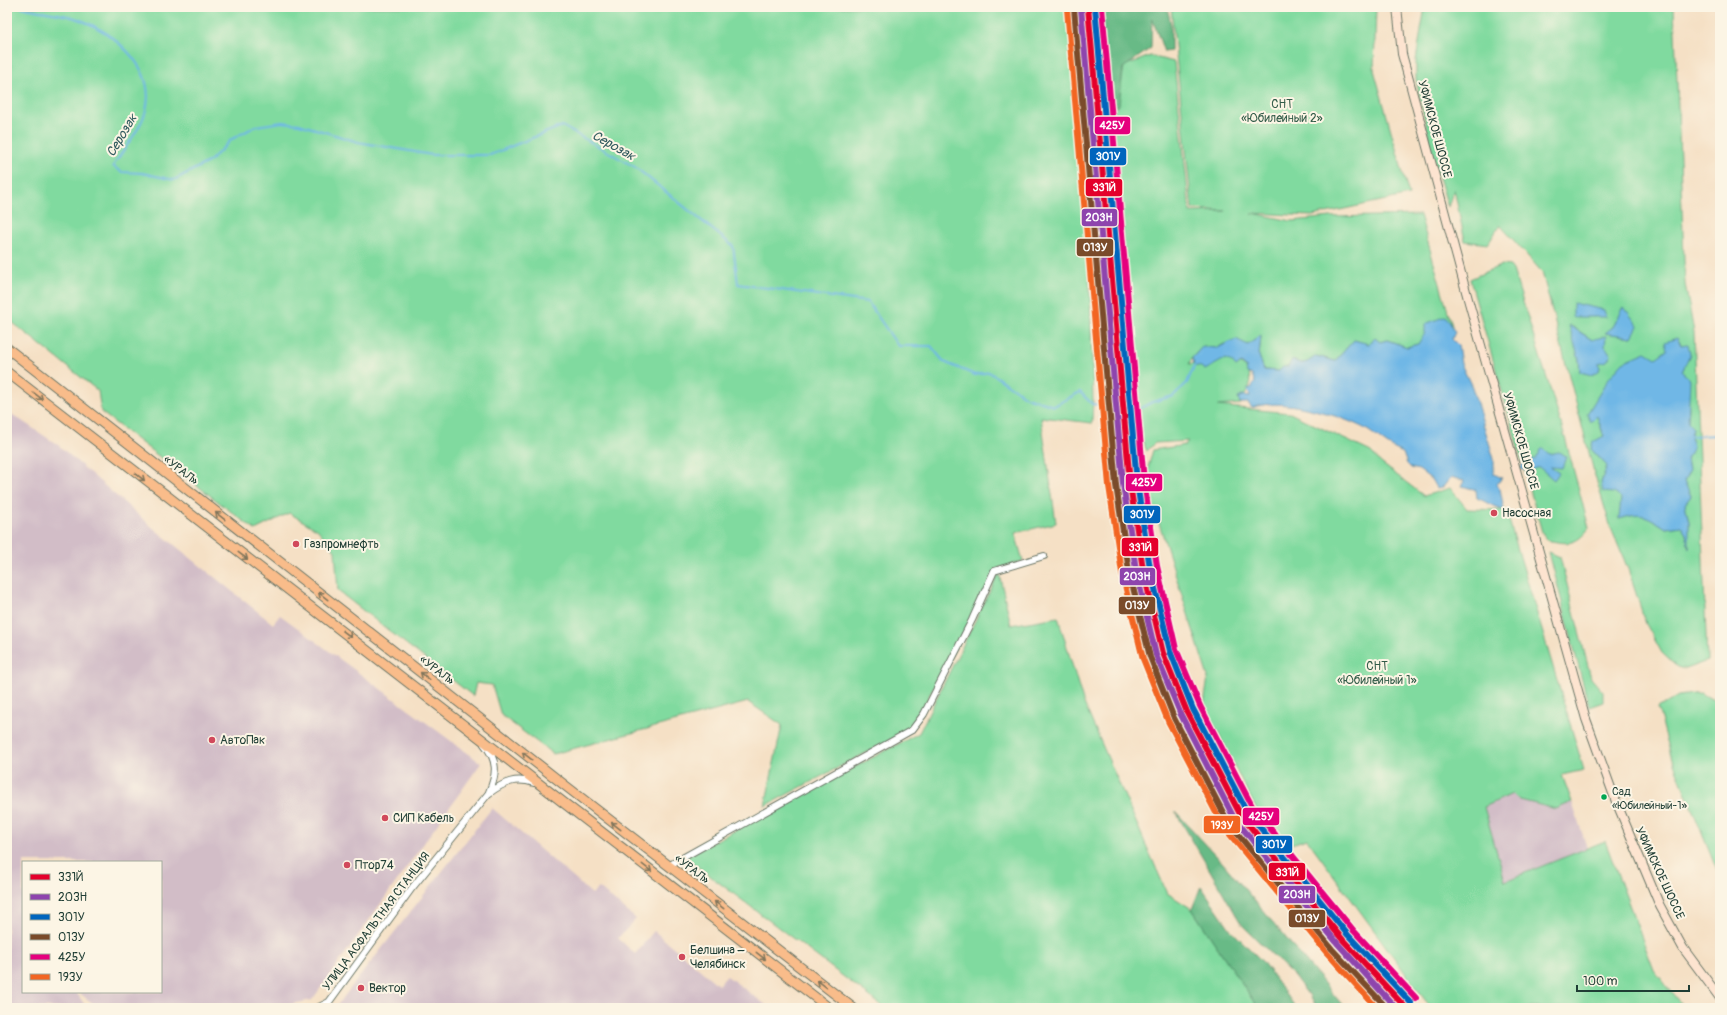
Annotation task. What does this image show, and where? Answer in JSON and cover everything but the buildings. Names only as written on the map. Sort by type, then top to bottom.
[{"type":"main road","name":"УФИМСКОЕ ШОССЕ","points":[[1397,7],[1402,54],[1468,299],[1586,719],[1615,799],[1660,906],[1683,948],[1720,998]]},
{"type":"main road","name":"«УРАЛ»","points":[[7,348],[668,866],[853,1008]]},
{"type":"main road","points":[[7,372],[829,1008]]},
{"type":"street","points":[[668,866],[912,730],[920,721],[928,707],[972,620],[994,571],[1044,556]]},
{"type":"street","points":[[474,733],[488,748],[494,760],[496,770],[494,780],[488,794]]},
{"type":"street","name":"УЛИЦА АСФАЛЬТНАЯ СТАНЦИЯ","points":[[317,1008],[329,1002],[412,888],[488,794],[501,785],[513,780],[525,780],[541,785]]},
{"type":"shaded area","points":[[7,411],[58,445],[152,527],[273,624],[280,615],[481,763],[312,1000],[272,1008],[99,1008],[79,993],[162,993],[162,861],[22,861],[22,993],[77,993],[87,1008],[7,1008]]},
{"type":"shaded area","points":[[1512,794],[1520,800],[1555,809],[1572,802],[1587,848],[1505,881],[1484,807]]},
{"type":"shaded area","points":[[492,808],[592,894],[599,888],[636,919],[618,938],[635,954],[654,931],[718,985],[727,976],[770,1008],[335,1008]]},
{"type":"green space","points":[[7,7],[1070,7],[1089,255],[1093,400],[1092,423],[1041,417],[1056,523],[1015,533],[1023,561],[999,568],[913,725],[904,733],[765,806],[782,725],[748,702],[553,754],[501,715],[492,685],[476,683],[473,696],[338,591],[335,551],[318,530],[289,513],[255,530],[101,412],[98,391],[7,318]]},
{"type":"green space","points":[[1098,7],[1167,7],[1171,25],[1171,51],[1164,52],[1152,18],[1151,48],[1123,68],[1119,105],[1106,108],[1102,87]]},
{"type":"green space","name":"СНТ «Юбилейный 1»","points":[[1171,7],[1376,7],[1374,70],[1409,195],[1312,216],[1252,213],[1292,221],[1331,217],[1420,215],[1453,329],[1418,344],[1407,347],[1387,340],[1369,345],[1354,340],[1335,361],[1316,356],[1307,363],[1298,363],[1279,371],[1264,370],[1259,356],[1261,336],[1247,345],[1224,344],[1217,348],[1202,347],[1192,358],[1189,364],[1226,358],[1233,360],[1249,370],[1250,385],[1241,404],[1217,406],[1290,413],[1371,452],[1381,463],[1424,496],[1450,488],[1467,509],[1506,510],[1584,770],[1562,775],[1572,802],[1556,809],[1520,800],[1512,794],[1484,807],[1505,881],[1605,841],[1654,970],[1684,1008],[1431,1008],[1307,839],[1276,849],[1204,705],[1208,677],[1145,479],[1153,450],[1185,445],[1188,441],[1155,443],[1147,451],[1134,423],[1123,307],[1122,221],[1104,108],[1118,107],[1124,66],[1150,56],[1174,62],[1190,212],[1226,211],[1192,209]]},
{"type":"green space","points":[[1425,7],[1674,7],[1685,284],[1694,332],[1707,661],[1685,669],[1677,667],[1662,653],[1646,624],[1628,569],[1611,528],[1595,476],[1542,272],[1500,225],[1488,244],[1465,241],[1454,189],[1448,207],[1433,157],[1416,79],[1416,60]],"holes":[[[1624,307],[1632,337],[1606,333],[1613,327]],[[1570,325],[1592,340],[1580,372],[1579,360]],[[1676,338],[1690,354],[1682,372],[1689,408],[1688,423],[1693,428],[1691,436],[1693,447],[1687,459],[1689,471],[1684,481],[1691,496],[1685,504],[1689,522],[1688,546],[1686,534],[1681,526],[1666,528],[1649,517],[1639,515],[1619,519],[1622,498],[1601,483],[1607,466],[1591,449],[1604,437],[1597,416],[1667,350]]]},
{"type":"green space","points":[[1502,265],[1510,266],[1513,270],[1563,430],[1589,528],[1580,538],[1575,541],[1565,543],[1546,540],[1542,532],[1470,279]]},
{"type":"green space","points":[[1549,552],[1560,557],[1591,678],[1603,692],[1603,702],[1589,707]]},
{"type":"green space","points":[[999,573],[1011,625],[1058,617],[1083,701],[1167,893],[1192,909],[1258,1008],[885,1008],[685,857],[919,733]]},
{"type":"green space","points":[[1701,693],[1720,704],[1720,878],[1672,759],[1658,708],[1678,696]]},
{"type":"green space","points":[[1175,811],[1222,862],[1345,1008],[1318,1008],[1294,976],[1242,925]]},
{"type":"green space","points":[[1201,886],[1231,930],[1262,961],[1296,1008],[1258,1008],[1192,909]]},
{"type":"water","points":[[1573,303],[1604,310],[1606,317],[1573,317]]},
{"type":"water","points":[[1624,307],[1638,326],[1632,337],[1605,333],[1613,327]]},
{"type":"water","points":[[1446,316],[1455,332],[1452,339],[1458,345],[1461,364],[1472,387],[1494,459],[1494,474],[1502,478],[1496,485],[1500,489],[1504,509],[1477,498],[1476,490],[1462,486],[1464,481],[1451,477],[1443,487],[1436,488],[1431,479],[1419,470],[1411,468],[1407,464],[1403,453],[1364,428],[1353,423],[1324,413],[1292,406],[1277,404],[1263,405],[1252,408],[1248,403],[1240,403],[1238,398],[1244,395],[1247,397],[1250,396],[1247,389],[1251,388],[1255,382],[1252,375],[1247,373],[1246,367],[1241,363],[1236,367],[1232,362],[1225,359],[1205,370],[1201,367],[1195,366],[1192,358],[1202,347],[1217,348],[1236,339],[1248,345],[1261,335],[1259,356],[1264,370],[1279,371],[1283,367],[1288,367],[1292,359],[1304,363],[1316,356],[1335,361],[1354,340],[1369,344],[1375,338],[1380,342],[1387,340],[1407,347],[1418,344],[1425,333],[1425,324]]},
{"type":"water","points":[[1569,325],[1592,340],[1606,336],[1605,346],[1611,355],[1607,361],[1599,363],[1600,369],[1592,375],[1580,372],[1579,360]]},
{"type":"water","points":[[1677,338],[1681,345],[1688,344],[1690,354],[1682,372],[1690,379],[1688,423],[1693,428],[1691,436],[1693,447],[1687,459],[1689,471],[1684,481],[1691,496],[1685,504],[1689,522],[1689,549],[1686,534],[1681,526],[1666,528],[1653,520],[1639,515],[1619,519],[1621,498],[1614,493],[1603,492],[1601,483],[1607,466],[1591,449],[1593,442],[1604,436],[1597,416],[1591,422],[1587,414],[1609,378],[1623,362],[1646,352],[1656,358],[1667,350],[1665,342]]},
{"type":"water","points":[[1542,448],[1549,454],[1559,452],[1566,457],[1562,468],[1550,467],[1559,473],[1554,480],[1539,467],[1528,471],[1520,469],[1525,460],[1536,459]]},
{"type":"waterway","name":"Серозак","points":[[21,7],[72,17],[91,24],[116,41],[137,63],[144,76],[147,90],[147,105],[142,120],[133,137],[113,166],[121,172],[142,173],[174,180],[210,161],[232,139],[256,126],[282,122],[299,124],[358,142],[432,155],[490,155],[562,126],[635,167],[733,246],[738,284],[868,302],[898,346],[931,346],[944,362],[975,375],[989,372],[1026,397],[1054,406],[1080,392],[1092,404],[1139,409],[1152,402],[1173,396],[1187,383],[1195,364]]},
{"type":"waterway","points":[[1691,436],[1720,435]]},
{"type":"transit line","name":"331Й","points":[[1088,7],[1130,484],[1143,569],[1163,653],[1187,712],[1240,814],[1343,940],[1406,1008]]},
{"type":"transit line","name":"301У","points":[[1095,7],[1137,483],[1150,568],[1170,651],[1193,709],[1246,810],[1348,935],[1411,1003]]},
{"type":"transit line","name":"425У","points":[[1102,7],[1144,482],[1157,566],[1176,649],[1200,706],[1252,806],[1354,931],[1416,998]]},
{"type":"transit line","name":"013У","points":[[1074,8],[1116,485],[1129,571],[1150,657],[1174,718],[1228,822],[1332,949],[1387,1008]]},
{"type":"transit line","name":"203Н","points":[[1081,8],[1123,484],[1136,570],[1156,655],[1181,715],[1234,818],[1338,944],[1396,1008]]},
{"type":"transit line","name":"193У","points":[[1067,9],[1109,486],[1122,573],[1143,659],[1168,721],[1223,826],[1327,953],[1377,1008]]},
{"type":"place","name":"Насосная","points":[[1494,513]]},
{"type":"place","name":"Газпромнефть","points":[[296,544]]},
{"type":"place","name":"АвтоПак","points":[[212,740]]},
{"type":"place","name":"Сад «Юбилейный-1»","points":[[1604,797]]},
{"type":"place","name":"СИП Кабель","points":[[385,818]]},
{"type":"place","name":"Птор74","points":[[347,865]]},
{"type":"place","name":"Белшина – Челябинск","points":[[682,957]]},
{"type":"place","name":"Вектор","points":[[361,988]]},
{"type":"park label","name":"СНТ «Юбилейный 2»","points":[[1282,111]]}]
